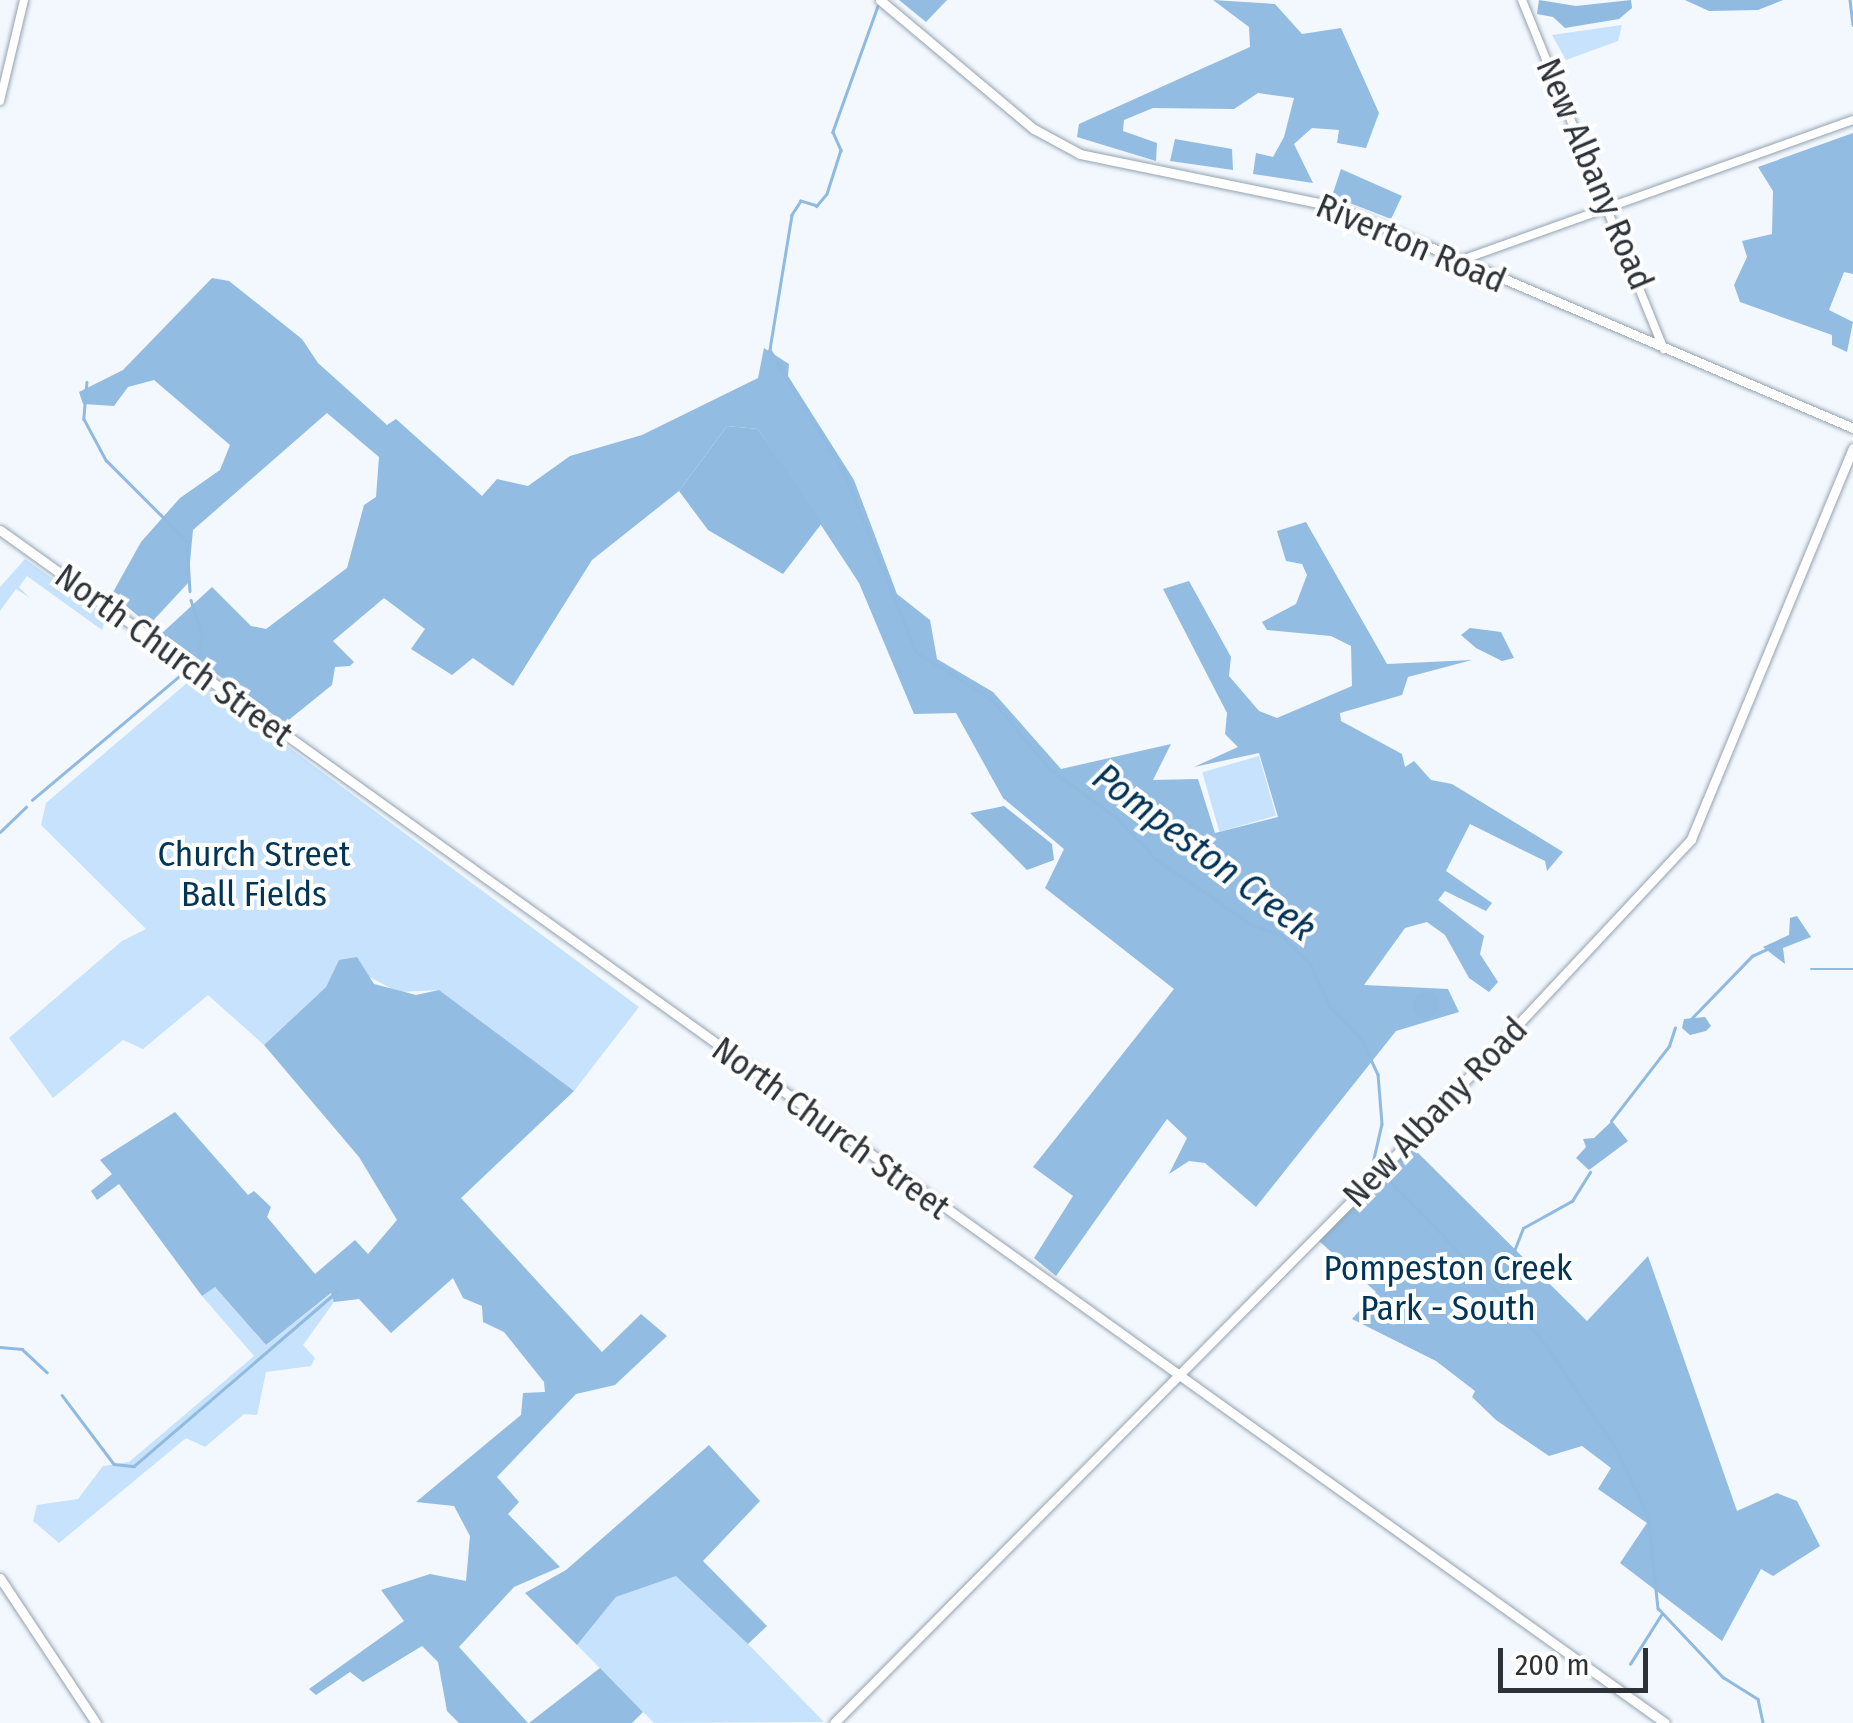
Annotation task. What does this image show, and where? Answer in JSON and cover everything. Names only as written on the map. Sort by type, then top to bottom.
[{"type":"main road","name":"Riverton Road","points":[[880,0],[1034,129],[1080,154],[1314,200],[1853,428]]},
{"type":"main road","name":"New Albany Road","points":[[834,1723],[1377,1174],[1691,839],[1853,448]]},
{"type":"main road","name":"North Church Street","points":[[0,530],[1665,1723]]},
{"type":"main road","points":[[0,1578],[96,1723]]},
{"type":"street","points":[[0,101],[24,0]]},
{"type":"street","name":"New Albany Road","points":[[1522,0],[1664,349]]},
{"type":"street","points":[[1457,262],[1853,120]]},
{"type":"green space","points":[[899,0],[947,0],[926,22]]},
{"type":"green space","points":[[1213,0],[1275,4],[1302,34],[1341,28],[1379,113],[1366,148],[1337,143],[1339,130],[1312,128],[1294,144],[1313,183],[1253,174],[1256,153],[1273,157],[1284,137],[1294,98],[1258,93],[1234,109],[1153,108],[1124,120],[1123,131],[1157,143],[1156,161],[1077,137],[1079,124],[1250,47],[1249,27]]},
{"type":"green space","points":[[1622,25],[1618,41],[1566,60],[1552,35]]},
{"type":"green space","points":[[1853,133],[1853,274],[1844,272],[1829,310],[1853,322],[1847,352],[1832,345],[1832,335],[1740,302],[1734,285],[1747,257],[1742,241],[1772,234],[1773,191],[1758,167]]},
{"type":"green space","points":[[1175,139],[1232,149],[1233,170],[1170,161]]},
{"type":"green space","points":[[1341,169],[1402,196],[1391,219],[1332,196]]},
{"type":"green space","points":[[212,278],[229,281],[302,339],[318,363],[387,425],[396,419],[482,496],[497,479],[528,486],[570,456],[642,435],[758,378],[764,348],[789,364],[788,376],[854,480],[897,594],[930,620],[937,659],[993,692],[1061,769],[1171,744],[1153,780],[1198,779],[1215,833],[1278,817],[1259,753],[1194,767],[1238,747],[1225,734],[1227,713],[1163,589],[1189,581],[1231,657],[1229,676],[1259,711],[1277,718],[1352,686],[1351,646],[1331,636],[1267,630],[1262,622],[1296,604],[1307,575],[1302,564],[1286,561],[1277,531],[1306,522],[1387,664],[1472,660],[1408,677],[1402,695],[1340,713],[1341,721],[1402,754],[1405,767],[1414,761],[1431,780],[1452,784],[1563,852],[1547,871],[1545,861],[1470,824],[1446,871],[1492,903],[1486,911],[1445,891],[1438,900],[1484,936],[1480,954],[1498,982],[1489,992],[1469,978],[1445,935],[1427,922],[1405,928],[1364,985],[1448,989],[1459,1012],[1396,1031],[1256,1207],[1205,1163],[1189,1161],[1169,1174],[1187,1138],[1167,1119],[1056,1276],[1034,1258],[1073,1196],[1033,1167],[1174,989],[1045,888],[1064,849],[1003,798],[956,713],[914,714],[859,583],[758,429],[727,426],[679,491],[592,560],[513,686],[473,658],[452,675],[411,649],[425,629],[384,598],[333,641],[354,662],[335,667],[332,685],[285,723],[161,634],[212,587],[251,626],[266,629],[347,568],[364,505],[376,497],[379,457],[327,413],[193,530],[188,583],[149,625],[112,594],[141,542],[180,498],[220,470],[230,445],[154,380],[128,387],[114,406],[83,404],[79,392],[123,370]]},
{"type":"green space","points":[[25,559],[106,616],[102,630],[27,576],[19,587],[30,598],[16,589],[0,611],[0,587]]},
{"type":"green space","name":"Church Street Ball Fields","points":[[194,677],[639,1007],[574,1091],[439,990],[398,992],[339,961],[326,987],[264,1045],[208,995],[143,1049],[123,1040],[53,1098],[9,1038],[122,941],[146,929],[41,825],[46,803]]},
{"type":"green space","points":[[1259,756],[1276,816],[1219,832],[1202,772]]},
{"type":"green space","points":[[357,957],[374,984],[416,995],[439,990],[574,1091],[461,1198],[602,1352],[641,1314],[667,1336],[615,1385],[576,1394],[497,1477],[519,1502],[508,1514],[560,1567],[514,1587],[459,1647],[528,1723],[459,1723],[447,1711],[438,1662],[422,1646],[363,1682],[350,1672],[316,1695],[309,1689],[404,1621],[381,1590],[430,1574],[466,1581],[470,1536],[454,1506],[416,1502],[521,1415],[523,1393],[545,1392],[544,1382],[504,1332],[483,1322],[482,1306],[463,1298],[453,1278],[391,1333],[359,1299],[334,1302],[331,1293],[266,1345],[215,1287],[202,1296],[119,1184],[97,1200],[91,1191],[112,1174],[100,1160],[175,1112],[248,1195],[254,1191],[271,1207],[267,1217],[315,1274],[355,1240],[368,1254],[397,1220],[359,1157],[264,1045],[326,987],[339,960]]},
{"type":"green space","name":"Pompeston Creek Park - South","points":[[1411,1146],[1587,1321],[1648,1256],[1737,1511],[1777,1493],[1797,1501],[1820,1546],[1773,1576],[1761,1569],[1722,1641],[1620,1563],[1647,1523],[1598,1489],[1611,1468],[1582,1446],[1549,1456],[1496,1420],[1472,1397],[1475,1391],[1436,1361],[1352,1319],[1376,1292],[1318,1240]]},
{"type":"green space","points":[[214,1286],[266,1345],[332,1293],[334,1302],[303,1345],[315,1358],[311,1366],[266,1372],[257,1415],[244,1414],[205,1447],[186,1438],[59,1543],[33,1521],[37,1505],[78,1499],[103,1466],[129,1462],[254,1356],[202,1296]]},
{"type":"green space","points":[[709,1445],[760,1501],[703,1561],[767,1626],[748,1644],[676,1576],[616,1597],[577,1645],[525,1593],[566,1570]]},
{"type":"green space","points":[[677,1575],[824,1722],[654,1723],[577,1645],[616,1597]]},
{"type":"green space","points":[[600,1668],[643,1712],[632,1723],[529,1723]]},
{"type":"shaded area","points":[[1539,0],[1576,6],[1631,0],[1632,8],[1619,19],[1565,28],[1553,17],[1537,14]]},
{"type":"shaded area","points":[[1685,0],[1783,0],[1758,10],[1709,11]]},
{"type":"shaded area","points":[[727,426],[758,429],[822,523],[783,574],[708,530],[679,491]]},
{"type":"shaded area","points":[[1470,628],[1501,632],[1514,658],[1502,661],[1476,648],[1461,635]]},
{"type":"shaded area","points":[[1004,806],[1052,844],[1054,860],[1027,870],[970,813]]},
{"type":"shaded area","points":[[1797,916],[1811,937],[1783,948],[1785,964],[1763,947],[1789,935],[1790,918]]},
{"type":"shaded area","points":[[1426,992],[1435,996],[1439,1005],[1435,1014],[1426,1018],[1417,1014],[1413,1005],[1417,996]]},
{"type":"shaded area","points":[[1705,1017],[1711,1026],[1706,1031],[1690,1035],[1682,1028],[1684,1019]]},
{"type":"shaded area","points":[[1612,1121],[1628,1141],[1589,1170],[1576,1158],[1586,1147],[1583,1139],[1594,1138]]},
{"type":"waterway","points":[[1850,0],[1853,25]]},
{"type":"waterway","name":"Pompeston Creek","points":[[878,6],[833,132],[841,150],[827,194],[817,206],[801,201],[792,215],[770,350],[843,470],[916,652],[992,699],[1049,768],[1117,818],[1156,859],[1251,924],[1282,936],[1311,965],[1329,1005],[1361,1038],[1378,1074],[1382,1124],[1373,1163],[1538,1334],[1616,1448],[1648,1516],[1658,1608],[1723,1677],[1758,1699],[1763,1723]]},
{"type":"waterway","points":[[87,382],[84,419],[106,460],[187,541],[190,591]]},
{"type":"waterway","points":[[191,600],[202,634],[198,659]]},
{"type":"waterway","points":[[32,800],[185,671]]},
{"type":"waterway","points":[[0,832],[26,807]]},
{"type":"waterway","points":[[1690,1020],[1752,956],[1767,949]]},
{"type":"waterway","points":[[1811,969],[1853,969]]},
{"type":"waterway","points":[[1611,1121],[1669,1046],[1675,1028]]},
{"type":"waterway","points":[[1500,1287],[1523,1228],[1572,1201],[1590,1172]]},
{"type":"waterway","points":[[62,1395],[114,1464],[134,1466],[336,1292]]},
{"type":"waterway","points":[[0,1347],[22,1349],[47,1372]]},
{"type":"waterway","points":[[1630,1664],[1661,1615]]}]
